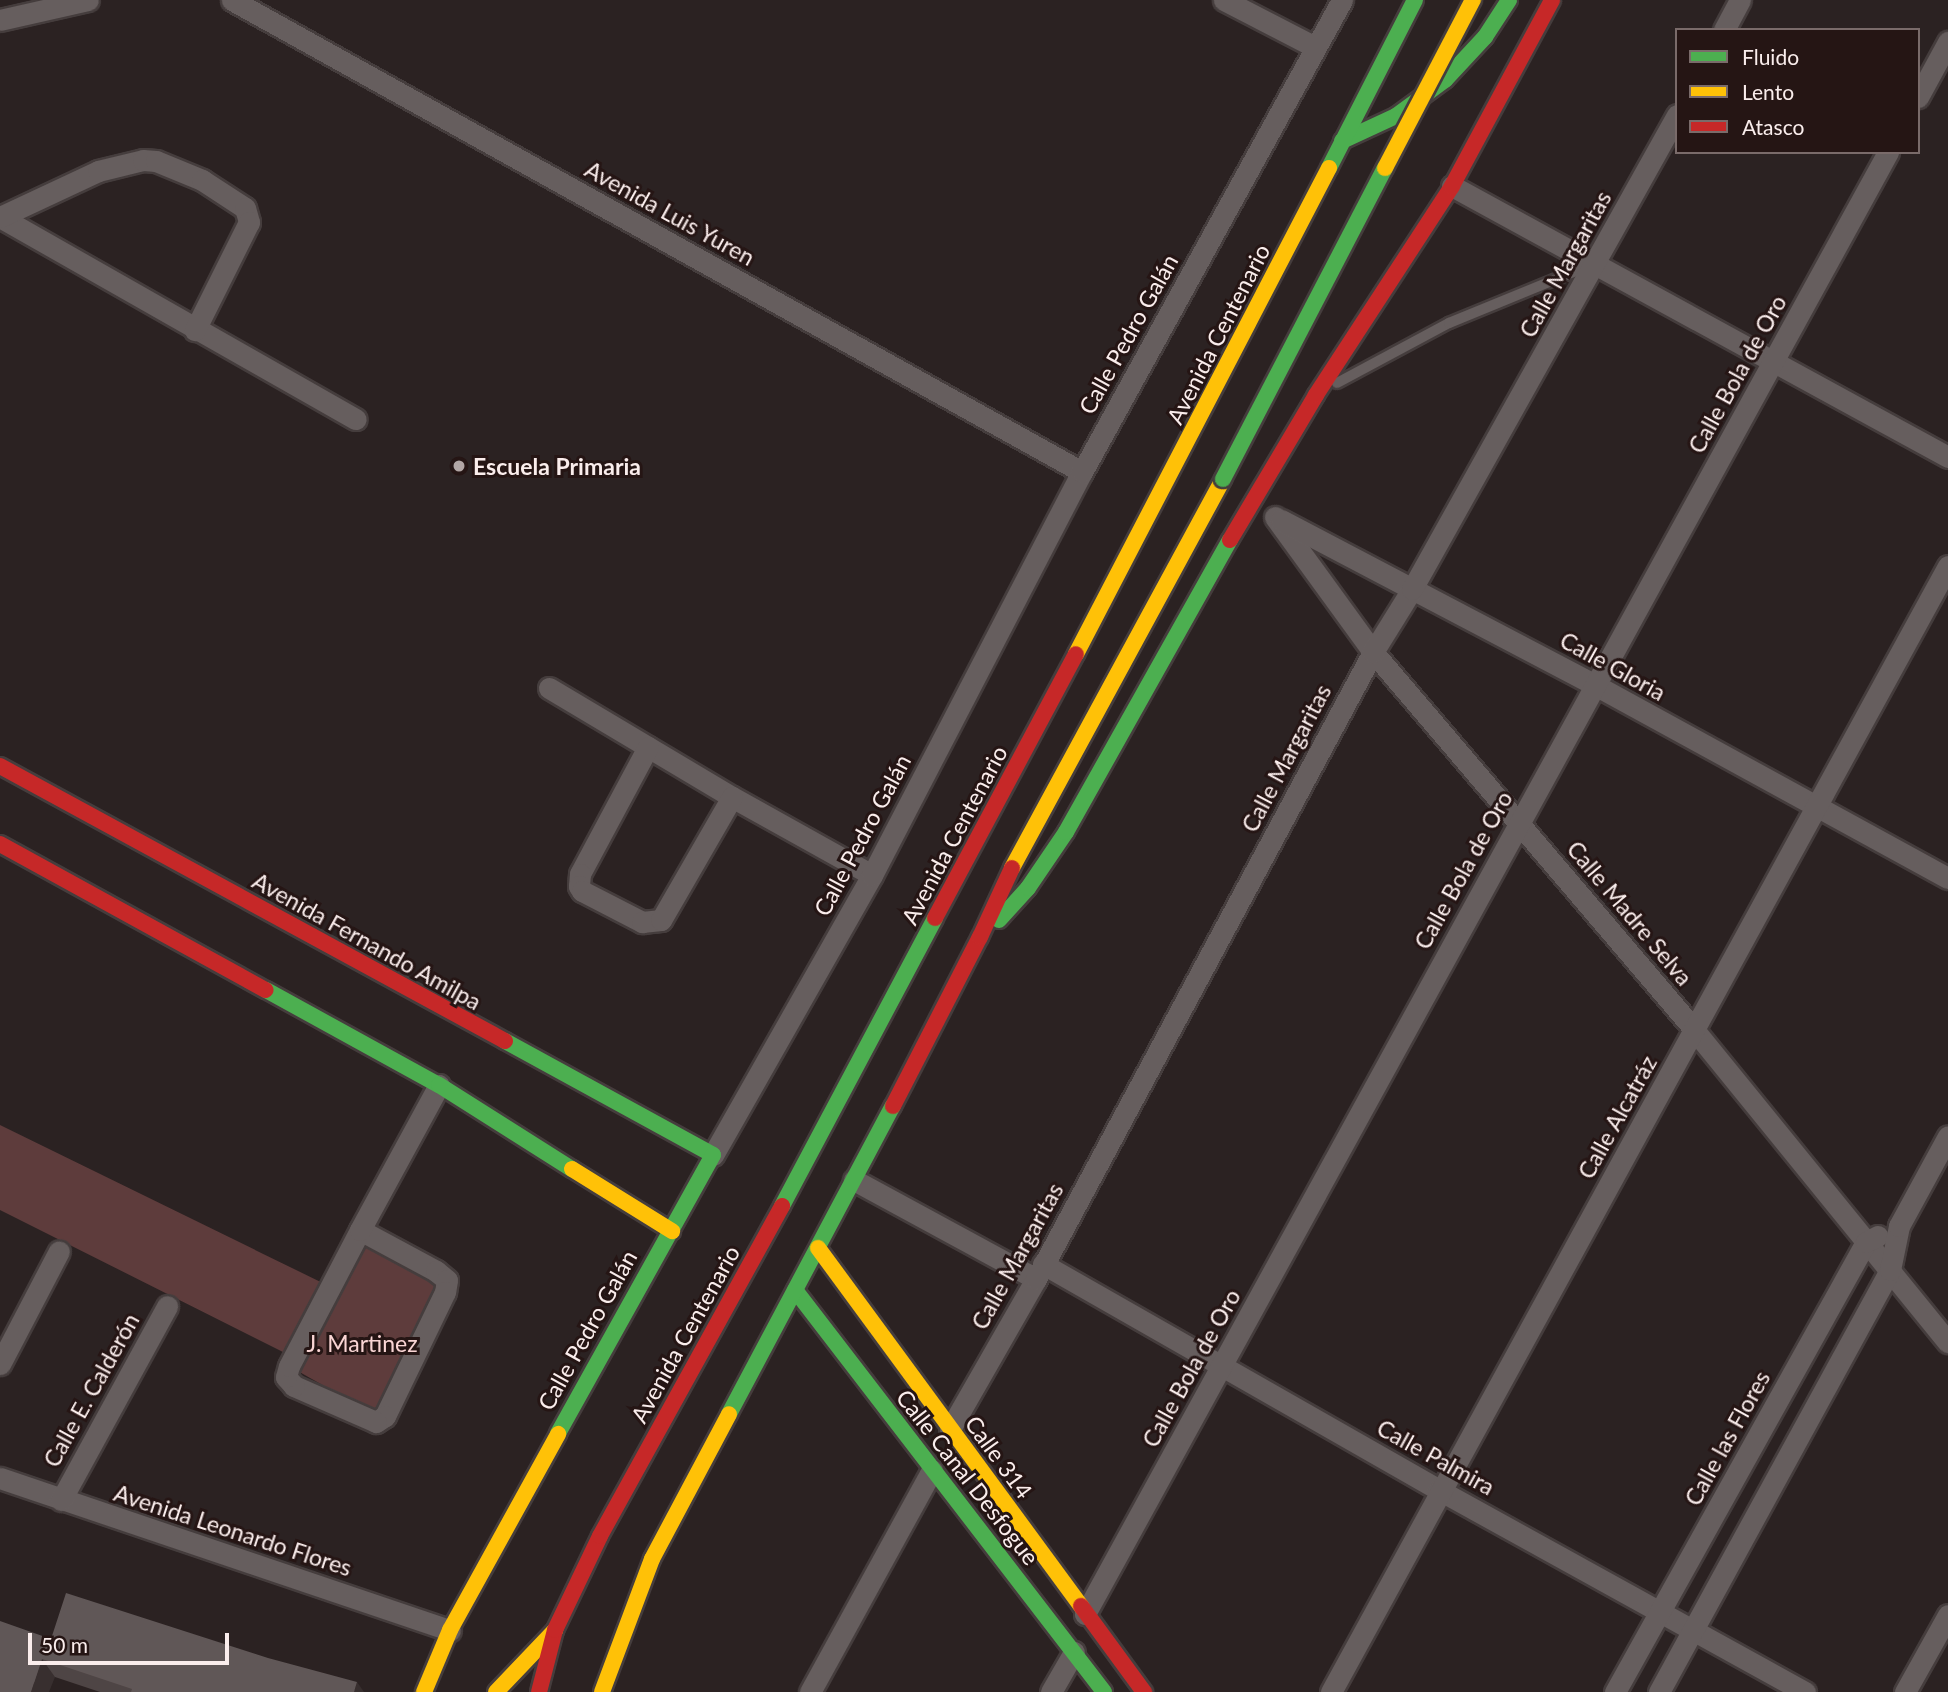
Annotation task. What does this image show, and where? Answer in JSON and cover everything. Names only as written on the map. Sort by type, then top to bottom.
[{"type":"main road","name":"Avenida Centenario","points":[[539,1692],[555,1630],[600,1536],[785,1200],[1156,505],[1415,0]]},
{"type":"main road","points":[[602,1692],[652,1559],[981,937],[1021,847],[1223,479],[1473,0]]},
{"type":"main road","points":[[981,937],[1007,914],[1066,832],[1253,499],[1316,395],[1452,186],[1552,0]]},
{"type":"main road","points":[[1342,141],[1370,130],[1421,99],[1466,60],[1506,6]]},
{"type":"main road","name":"Avenida Fernando Amilpa","points":[[0,766],[713,1155]]},
{"type":"main road","points":[[0,844],[439,1084],[672,1231]]},
{"type":"main road","name":"Calle Pedro Galán","points":[[424,1692],[450,1630],[713,1155]]},
{"type":"main road","name":"Calle 314","points":[[818,1248],[1144,1692]]},
{"type":"main road","name":"Calle Canal Desfogue","points":[[795,1290],[1104,1692]]},
{"type":"main road","points":[[496,1692],[555,1630]]},
{"type":"main road","points":[[435,1667],[439,1692]]},
{"type":"street","points":[[0,20],[88,0]]},
{"type":"street","name":"Avenida Luis Yuren","points":[[232,0],[1082,472]]},
{"type":"street","points":[[1224,0],[1315,47]]},
{"type":"street","name":"Calle Pedro Galán","points":[[713,1155],[872,875],[1082,472],[1342,0]]},
{"type":"street","points":[[1725,28],[1740,0]]},
{"type":"street","points":[[1920,93],[1948,42]]},
{"type":"street","name":"Calle Margaritas","points":[[950,1429],[1039,1271],[1373,652],[1412,589],[1675,120]]},
{"type":"street","name":"Calle Bola de Oro","points":[[1085,1614],[1887,154]]},
{"type":"street","points":[[0,217],[98,171],[143,160],[156,161],[202,180],[239,204],[248,215],[249,222],[195,330]]},
{"type":"street","points":[[1452,186],[1948,457]]},
{"type":"street","points":[[0,217],[356,419]]},
{"type":"street","name":"Calle Gloria","points":[[1253,499],[1275,517],[1597,686],[1948,878]]},
{"type":"street","name":"Calle Madre Selva","points":[[1275,517],[1373,652],[1695,1031],[1948,1342]]},
{"type":"street","name":"Calle Alcatráz","points":[[1331,1692],[1439,1490],[1695,1031],[1814,807],[1948,566]]},
{"type":"street","points":[[549,688],[732,797],[872,875]]},
{"type":"street","points":[[648,747],[580,874],[579,886],[582,891],[642,922],[661,920],[732,797]]},
{"type":"street","points":[[360,1230],[436,1271],[446,1280],[445,1292],[385,1416],[376,1422],[363,1419],[295,1386],[286,1377],[289,1366],[360,1230],[439,1084]]},
{"type":"street","points":[[1659,1692],[1891,1270],[1899,1226],[1948,1136]]},
{"type":"street","name":"Calle Palmira","points":[[854,1181],[1039,1271],[1222,1365],[1439,1490],[1805,1692]]},
{"type":"street","points":[[1866,1242],[1899,1226]]},
{"type":"street","name":"Calle las Flores","points":[[1615,1692],[1866,1242]]},
{"type":"street","points":[[0,1364],[59,1251]]},
{"type":"street","name":"Calle E. Calderón","points":[[61,1500],[167,1306]]},
{"type":"street","points":[[810,1692],[932,1470]]},
{"type":"street","name":"Avenida Leonardo Flores","points":[[0,1478],[450,1630]]},
{"type":"street","points":[[1905,1692],[1948,1615]]},
{"type":"street","points":[[1051,1692],[1074,1652]]},
{"type":"lane","points":[[1316,395],[1449,323],[1596,263]]},
{"type":"green space","name":"J. Martinez","points":[[0,1125],[339,1291],[370,1238],[455,1287],[384,1420],[296,1370],[301,1361],[0,1210]]},
{"type":"building","points":[[66,1593],[268,1658],[357,1682],[354,1692],[131,1692],[132,1689],[42,1659],[31,1692],[0,1692],[0,1621],[51,1639]]},
{"type":"traffic: fast","points":[[1329,168],[1415,0]]},
{"type":"traffic: fast","points":[[1342,141],[1396,116],[1445,80],[1485,37],[1509,0]]},
{"type":"traffic: fast","points":[[1223,479],[1385,168]]},
{"type":"traffic: fast","points":[[999,920],[1028,888],[1066,832],[1230,540]]},
{"type":"traffic: fast","points":[[782,1206],[935,918]]},
{"type":"traffic: fast","points":[[266,990],[439,1085],[572,1169]]},
{"type":"traffic: fast","points":[[505,1041],[713,1155],[558,1434]]},
{"type":"traffic: fast","points":[[729,1414],[893,1106]]},
{"type":"traffic: fast","points":[[795,1290],[1104,1692]]},
{"type":"traffic: slow","points":[[1385,168],[1473,0]]},
{"type":"traffic: slow","points":[[1076,654],[1329,168]]},
{"type":"traffic: slow","points":[[1012,868],[1223,479]]},
{"type":"traffic: slow","points":[[572,1169],[672,1231]]},
{"type":"traffic: slow","points":[[818,1248],[1081,1606]]},
{"type":"traffic: slow","points":[[602,1692],[652,1559],[729,1414]]},
{"type":"traffic: slow","points":[[424,1692],[450,1630],[558,1434]]},
{"type":"traffic: slow","points":[[496,1692],[555,1630]]},
{"type":"traffic: jam","points":[[1230,540],[1316,395],[1452,186],[1552,0]]},
{"type":"traffic: jam","points":[[935,918],[1076,654]]},
{"type":"traffic: jam","points":[[0,766],[505,1041]]},
{"type":"traffic: jam","points":[[0,844],[266,990]]},
{"type":"traffic: jam","points":[[893,1106],[980,937],[1012,868]]},
{"type":"traffic: jam","points":[[539,1692],[555,1630],[600,1536],[782,1206]]},
{"type":"traffic: jam","points":[[1081,1606],[1144,1692]]},
{"type":"place","name":"Escuela Primaria","points":[[459,466]]}]
